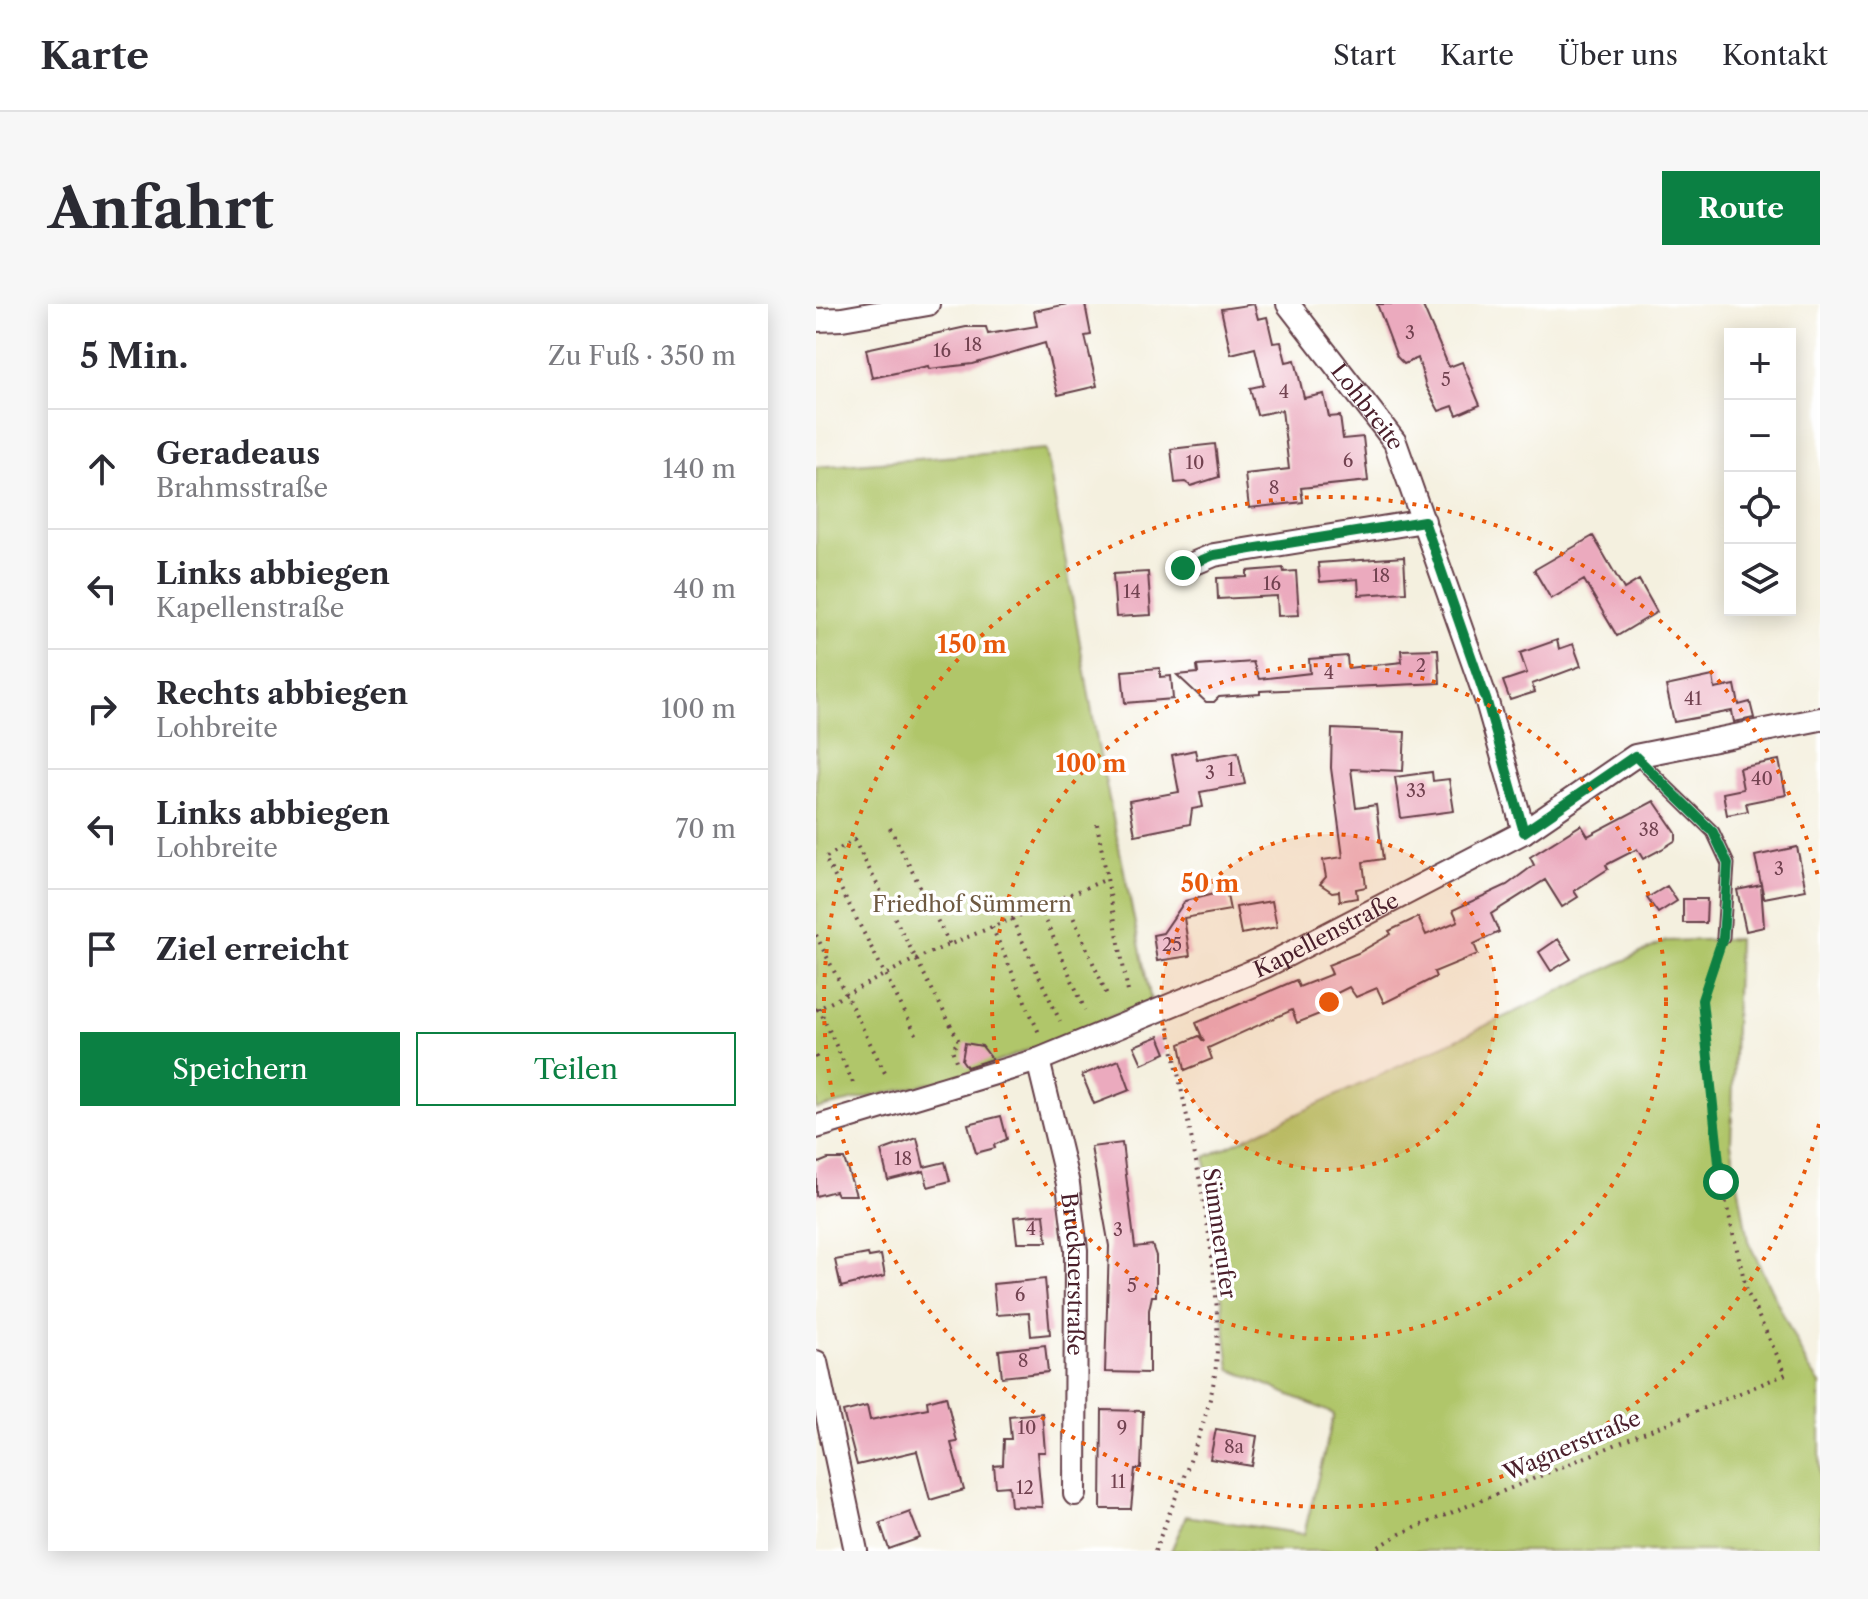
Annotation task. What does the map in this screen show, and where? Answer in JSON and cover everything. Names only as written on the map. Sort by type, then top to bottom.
[{"type":"street","points":[[816,320],[842,319],[928,304]]},
{"type":"street","name":"Lohbreite","points":[[1288,304],[1395,442],[1487,702],[1524,832]]},
{"type":"street","points":[[1183,568],[1214,555],[1424,521]]},
{"type":"street","name":"Kapellenstraße","points":[[816,1127],[1038,1060],[1266,966],[1524,832],[1635,756],[1820,719]]},
{"type":"street","name":"Brucknerstraße","points":[[1038,1060],[1068,1184],[1076,1250],[1075,1494]]},
{"type":"street","points":[[816,1362],[856,1551]]},
{"type":"lane","points":[[1635,756],[1713,832],[1728,864],[1723,937]]},
{"type":"path","points":[[1097,824],[1128,992]]},
{"type":"path","points":[[890,828],[950,945]]},
{"type":"path","points":[[916,1034],[825,858],[854,840],[959,1041],[952,1049],[966,1084]]},
{"type":"path","points":[[853,1083],[817,1009],[915,959],[1107,879]]},
{"type":"path","points":[[1064,896],[1107,995]]},
{"type":"path","points":[[1040,907],[1085,1010]]},
{"type":"path","points":[[1012,919],[1060,1021]]},
{"type":"path","points":[[992,927],[1039,1033]]},
{"type":"path","points":[[816,935],[886,1075]]},
{"type":"path","name":"Wagnerstraße","points":[[1372,1551],[1400,1534],[1786,1374],[1747,1292],[1721,1182],[1702,1000],[1723,937]]},
{"type":"path","name":"Sümmerufer","points":[[1155,1551],[1208,1401],[1216,1365],[1214,1280],[1166,1009]]},
{"type":"green space","name":"Friedhof Sümmern","points":[[1046,449],[1097,741],[1151,1001],[962,1076],[816,1109],[816,467]]},
{"type":"green space","points":[[1738,939],[1731,1143],[1748,1241],[1808,1367],[1820,1384],[1820,1551],[1171,1551],[1186,1516],[1304,1534],[1334,1414],[1230,1369],[1205,1157],[1666,941]]},
{"type":"building","points":[[1067,304],[1085,304],[1091,335],[1085,336],[1097,386],[1058,395],[1045,343],[973,364],[929,369],[928,366],[872,378],[866,349],[966,327],[986,327],[988,334],[1037,326],[1034,311]]},
{"type":"building","points":[[1254,304],[1258,319],[1267,317],[1273,343],[1281,342],[1286,362],[1295,360],[1304,398],[1324,394],[1329,417],[1340,416],[1343,439],[1363,437],[1368,481],[1301,488],[1303,502],[1249,508],[1245,474],[1289,469],[1282,410],[1257,415],[1250,388],[1264,385],[1255,348],[1231,354],[1221,309]]},
{"type":"building","points":[[1377,304],[1422,304],[1449,367],[1462,362],[1480,405],[1457,415],[1453,406],[1439,411],[1426,387],[1418,358],[1404,364],[1397,357]]},
{"type":"building","points":[[1215,444],[1219,477],[1191,486],[1185,482],[1175,483],[1171,449]]},
{"type":"building","points":[[1593,536],[1624,589],[1639,580],[1657,612],[1617,636],[1584,580],[1551,599],[1534,570]]},
{"type":"building","points":[[1404,557],[1406,592],[1359,595],[1358,579],[1320,582],[1318,563]]},
{"type":"building","points":[[1283,568],[1284,572],[1296,571],[1299,615],[1278,616],[1277,596],[1218,599],[1217,578],[1247,577],[1247,571]]},
{"type":"building","points":[[1148,572],[1151,615],[1116,617],[1113,574]]},
{"type":"building","points":[[1557,640],[1559,649],[1573,644],[1581,666],[1532,684],[1535,692],[1510,700],[1503,681],[1527,673],[1520,653]]},
{"type":"building","points":[[1438,649],[1440,683],[1260,691],[1260,694],[1219,697],[1214,702],[1206,702],[1177,675],[1198,673],[1197,666],[1253,662],[1259,679],[1310,673],[1309,659],[1347,656],[1348,668],[1402,662],[1401,650]]},
{"type":"building","points":[[1160,668],[1160,677],[1171,676],[1173,699],[1125,703],[1122,671]]},
{"type":"building","points":[[1713,676],[1715,689],[1735,685],[1739,705],[1750,702],[1754,718],[1734,722],[1732,711],[1674,722],[1666,686]]},
{"type":"building","points":[[1332,729],[1405,732],[1403,771],[1351,769],[1356,808],[1376,805],[1383,859],[1363,862],[1366,887],[1356,889],[1357,898],[1340,901],[1339,891],[1332,892],[1320,884],[1326,877],[1323,860],[1343,857],[1331,768]]},
{"type":"building","points":[[1195,750],[1197,759],[1238,752],[1245,784],[1200,792],[1203,807],[1192,809],[1190,824],[1135,835],[1129,801],[1179,792],[1172,755]]},
{"type":"building","points":[[1779,760],[1786,795],[1746,803],[1748,811],[1727,815],[1723,793],[1743,789],[1739,768]]},
{"type":"building","points":[[1432,772],[1433,781],[1449,779],[1454,811],[1401,818],[1395,777]]},
{"type":"building","points":[[1654,801],[1676,833],[1676,840],[1643,859],[1637,849],[1606,865],[1608,869],[1574,891],[1578,897],[1562,907],[1545,880],[1491,914],[1499,932],[1474,944],[1478,954],[1434,972],[1436,977],[1384,1003],[1377,988],[1356,997],[1349,987],[1317,1003],[1322,1013],[1297,1023],[1292,1010],[1208,1048],[1212,1059],[1185,1070],[1180,1044],[1199,1036],[1204,1042],[1196,1023],[1296,980],[1299,987],[1332,974],[1328,965],[1358,953],[1391,934],[1389,931],[1418,917],[1426,935],[1458,921],[1453,910],[1507,885],[1534,865],[1530,857],[1581,825],[1588,836]]},
{"type":"building","points":[[1797,847],[1806,890],[1764,898],[1755,856]]},
{"type":"building","points":[[1761,885],[1764,927],[1746,931],[1737,890]]},
{"type":"building","points":[[1667,886],[1677,901],[1658,913],[1647,898]]},
{"type":"building","points":[[1226,891],[1230,910],[1184,918],[1190,956],[1157,961],[1153,935],[1163,933],[1185,901]]},
{"type":"building","points":[[1683,899],[1707,899],[1706,923],[1683,923]]},
{"type":"building","points":[[1272,901],[1277,927],[1241,934],[1236,907]]},
{"type":"building","points":[[1558,939],[1571,959],[1551,971],[1539,952]]},
{"type":"building","points":[[1159,1036],[1166,1053],[1142,1064],[1134,1046]]},
{"type":"building","points":[[965,1043],[982,1046],[992,1059],[967,1067],[962,1060]]},
{"type":"building","points":[[1119,1060],[1130,1090],[1094,1104],[1082,1075]]},
{"type":"building","points":[[1001,1116],[1007,1139],[994,1145],[995,1148],[976,1153],[968,1124]]},
{"type":"building","points":[[917,1138],[924,1167],[945,1162],[950,1181],[928,1187],[924,1171],[888,1180],[881,1151]]},
{"type":"building","points":[[1122,1143],[1135,1247],[1152,1245],[1156,1256],[1156,1296],[1152,1296],[1149,1310],[1149,1373],[1105,1372],[1109,1246],[1091,1147]]},
{"type":"building","points":[[828,1159],[844,1159],[856,1195],[837,1195],[835,1191],[816,1196],[816,1164]]},
{"type":"building","points":[[1044,1214],[1047,1242],[1017,1242],[1014,1217]]},
{"type":"building","points":[[868,1254],[869,1257],[881,1255],[885,1276],[841,1287],[835,1260]]},
{"type":"building","points":[[1045,1279],[1050,1334],[1031,1336],[1029,1313],[996,1315],[993,1284]]},
{"type":"building","points":[[1045,1345],[1048,1372],[1002,1377],[999,1350]]},
{"type":"building","points":[[946,1396],[957,1442],[951,1443],[964,1490],[930,1500],[917,1451],[857,1465],[843,1412],[867,1406],[870,1420],[928,1408],[927,1401]]},
{"type":"building","points":[[1102,1410],[1143,1411],[1141,1469],[1135,1469],[1131,1509],[1101,1509]]},
{"type":"building","points":[[1042,1413],[1045,1452],[1037,1452],[1042,1507],[1011,1506],[1009,1486],[996,1487],[994,1466],[1003,1465],[1004,1439],[1011,1439],[1009,1416]]},
{"type":"building","points":[[1216,1429],[1257,1436],[1252,1466],[1210,1459]]},
{"type":"building","points":[[910,1512],[920,1538],[889,1549],[880,1523]]},
{"type":"route","points":[[1183,568],[1214,555],[1424,521],[1487,702],[1524,832],[1635,756],[1713,832],[1728,864],[1723,937],[1702,1000],[1721,1182]]}]
